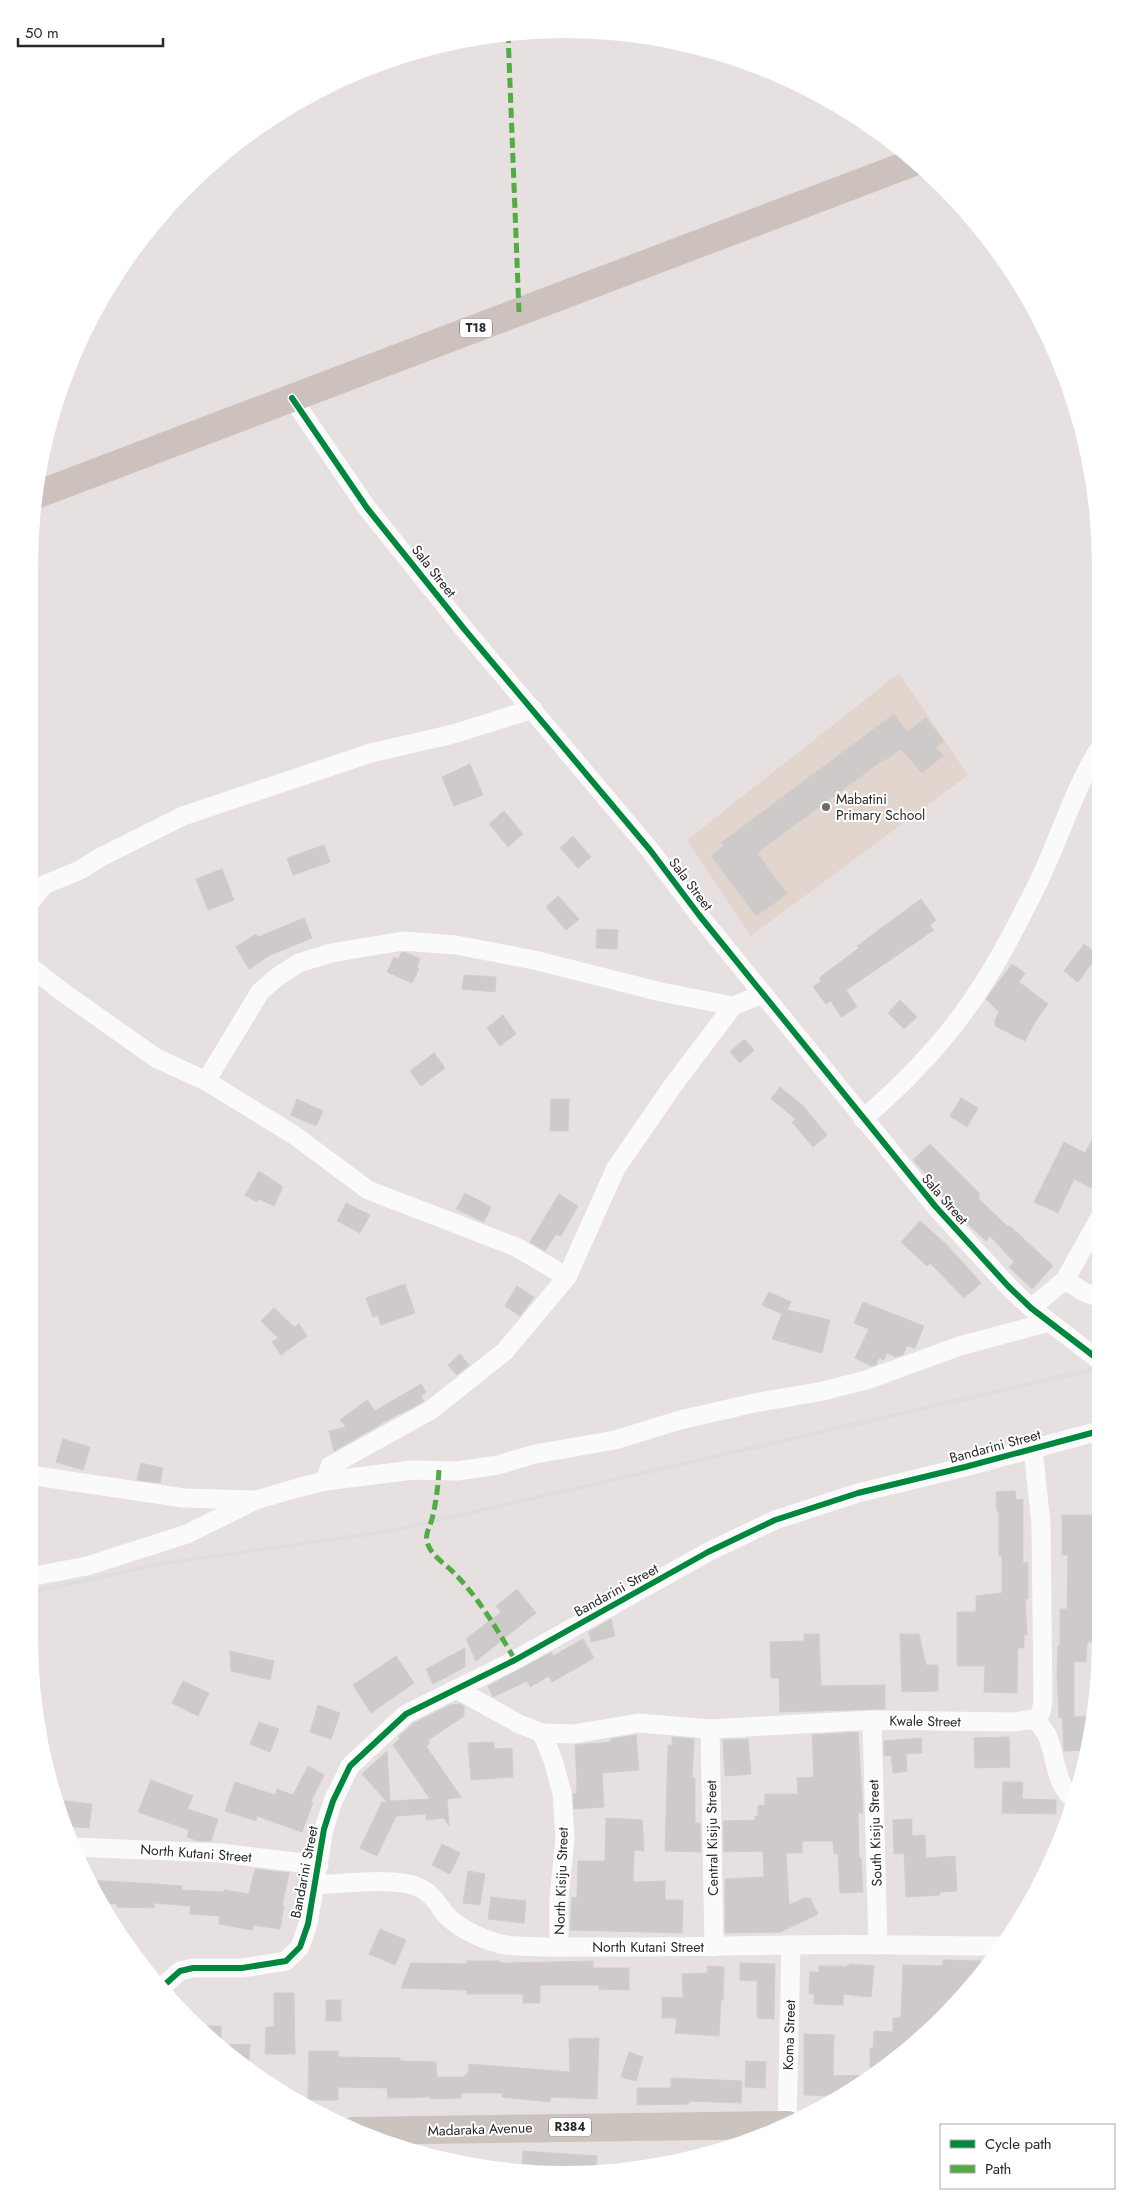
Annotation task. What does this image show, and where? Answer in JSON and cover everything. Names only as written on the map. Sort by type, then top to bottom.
[{"type":"highway","name":"T18","points":[[42,494],[907,164]]},
{"type":"main road","name":"Madaraka Avenue","points":[[375,2131],[769,2125]]},
{"type":"street","name":"Sala Street","points":[[292,398],[368,508],[464,630],[650,850],[699,915],[863,1120],[960,1235],[997,1275],[1031,1308],[1092,1355]]},
{"type":"street","points":[[38,892],[44,885],[80,870],[99,858],[183,816],[371,752],[452,734],[532,709]]},
{"type":"street","points":[[863,1120],[924,1061],[964,1012],[988,974],[1036,887],[1092,763]]},
{"type":"street","points":[[206,1081],[260,992],[276,977],[299,963],[331,953],[403,941],[456,945],[534,960],[661,992],[734,1006]]},
{"type":"street","points":[[38,972],[156,1058],[206,1081],[294,1135],[368,1190],[516,1247],[567,1277]]},
{"type":"street","points":[[325,1481],[330,1466],[431,1410],[504,1351],[567,1277],[616,1168],[674,1084],[734,1006],[763,994]]},
{"type":"street","points":[[1031,1308],[1065,1280],[1092,1232]]},
{"type":"street","points":[[1065,1280],[1092,1295]]},
{"type":"street","points":[[38,1575],[87,1566],[187,1534],[256,1500],[325,1481],[413,1470],[457,1471],[498,1464],[535,1454],[615,1440],[689,1418],[754,1403],[822,1392],[866,1380],[960,1346],[1049,1322]]},
{"type":"street","name":"Bandarini Street","points":[[165,1984],[180,1971],[193,1968],[242,1968],[286,1960],[300,1947],[308,1924],[324,1829],[333,1801],[350,1766],[406,1714],[458,1690],[708,1552],[775,1520],[858,1493],[1092,1433]]},
{"type":"street","points":[[1033,1448],[1042,1534],[1043,1702],[1041,1712],[1036,1719],[1047,1736],[1058,1774],[1069,1797]]},
{"type":"street","points":[[38,1476],[175,1497],[256,1500]]},
{"type":"street","points":[[458,1690],[519,1724],[542,1733]]},
{"type":"street","name":"Kwale Street","points":[[542,1733],[573,1734],[638,1723],[710,1729],[872,1720],[1012,1722],[1036,1719]]},
{"type":"street","name":"South Kisiju Street","points":[[872,1720],[878,1945]]},
{"type":"street","name":"Central Kisiju Street","points":[[710,1729],[714,1947]]},
{"type":"street","name":"North Kisiju Street","points":[[542,1733],[553,1760],[562,1793],[565,1839],[559,1898],[559,1947]]},
{"type":"street","name":"North Kutani Street","points":[[81,1847],[220,1853],[319,1865]]},
{"type":"street","name":"North Kutani Street","points":[[315,1886],[384,1882],[414,1885],[423,1889],[434,1898],[447,1916],[457,1923],[488,1940],[505,1944],[559,1947],[994,1946]]},
{"type":"street","name":"Koma Street","points":[[787,2117],[792,1945]]},
{"type":"shaded area","name":"Mabatini Primary School","points":[[899,673],[968,775],[751,936],[687,840]]},
{"type":"building","points":[[894,714],[907,732],[926,718],[944,741],[936,747],[943,756],[922,773],[901,749],[884,759],[757,853],[787,894],[756,916],[711,856],[724,846],[721,843]]},
{"type":"building","points":[[470,764],[483,795],[454,806],[442,777]]},
{"type":"building","points":[[504,811],[523,834],[508,847],[489,824]]},
{"type":"building","points":[[573,836],[591,857],[578,868],[560,848]]},
{"type":"building","points":[[324,845],[330,862],[293,875],[287,858]]},
{"type":"building","points":[[222,869],[234,900],[208,910],[196,879]]},
{"type":"building","points":[[558,896],[579,919],[566,930],[546,907]]},
{"type":"building","points":[[921,899],[936,920],[930,925],[934,930],[846,990],[857,1007],[841,1017],[831,1001],[826,1004],[813,987],[821,981],[819,978],[859,948],[857,946]]},
{"type":"building","points":[[304,918],[312,938],[270,955],[249,969],[236,947],[256,934],[258,937]]},
{"type":"building","points":[[597,929],[618,930],[617,949],[596,948]]},
{"type":"building","points":[[1084,944],[1092,950],[1092,963],[1078,982],[1064,971]]},
{"type":"building","points":[[405,952],[420,959],[417,967],[419,969],[412,983],[387,972],[394,957],[398,959],[401,953]]},
{"type":"building","points":[[1012,964],[1025,973],[1019,982],[1048,1004],[1035,1022],[1025,1041],[995,1026],[995,1020],[999,1012],[986,999]]},
{"type":"building","points":[[464,975],[496,977],[495,992],[462,989]]},
{"type":"building","points":[[900,1000],[917,1017],[904,1029],[888,1013]]},
{"type":"building","points":[[503,1015],[516,1034],[500,1046],[487,1028]]},
{"type":"building","points":[[744,1039],[754,1050],[740,1063],[730,1052]]},
{"type":"building","points":[[434,1053],[445,1068],[421,1086],[410,1071]]},
{"type":"building","points":[[780,1087],[802,1105],[827,1135],[813,1147],[792,1122],[796,1119],[771,1099]]},
{"type":"building","points":[[961,1098],[978,1108],[967,1127],[950,1116]]},
{"type":"building","points":[[297,1099],[323,1111],[316,1126],[291,1115]]},
{"type":"building","points":[[551,1099],[569,1099],[568,1131],[550,1131]]},
{"type":"building","points":[[1092,1140],[1091,1188],[1074,1179],[1058,1213],[1034,1202],[1064,1142],[1085,1153]]},
{"type":"building","points":[[930,1144],[979,1193],[979,1199],[1053,1266],[1032,1289],[1009,1267],[1014,1262],[990,1236],[986,1241],[963,1219],[936,1190],[938,1187],[913,1160]]},
{"type":"building","points":[[259,1171],[283,1187],[274,1206],[259,1199],[257,1202],[245,1195]]},
{"type":"building","points":[[465,1193],[491,1207],[484,1222],[456,1209]]},
{"type":"building","points":[[559,1194],[578,1206],[561,1236],[556,1234],[545,1251],[530,1242]]},
{"type":"building","points":[[346,1203],[370,1215],[360,1233],[337,1221]]},
{"type":"building","points":[[920,1221],[947,1245],[981,1283],[964,1298],[930,1263],[927,1266],[901,1242]]},
{"type":"building","points":[[405,1284],[415,1313],[381,1325],[378,1315],[373,1317],[366,1298]]},
{"type":"building","points":[[517,1286],[534,1297],[520,1316],[505,1306]]},
{"type":"building","points":[[769,1292],[791,1302],[787,1310],[830,1320],[822,1353],[772,1339],[782,1314],[762,1305]]},
{"type":"building","points":[[863,1302],[924,1326],[915,1348],[907,1346],[903,1355],[896,1357],[887,1353],[884,1360],[879,1358],[876,1365],[871,1366],[855,1358],[869,1329],[854,1323]]},
{"type":"building","points":[[274,1308],[294,1327],[299,1324],[307,1336],[281,1355],[272,1342],[278,1338],[261,1321]]},
{"type":"building","points":[[460,1354],[469,1365],[457,1375],[448,1365]]},
{"type":"building","points":[[421,1384],[426,1392],[421,1396],[424,1401],[334,1451],[329,1431],[346,1427],[340,1420],[367,1400],[375,1411]]},
{"type":"building","points":[[63,1439],[90,1447],[83,1470],[56,1462]]},
{"type":"building","points":[[141,1463],[163,1468],[160,1483],[137,1480]]},
{"type":"building","points":[[1015,1491],[1016,1500],[1023,1499],[1023,1563],[1028,1562],[1028,1599],[1025,1599],[1027,1635],[1024,1635],[1024,1648],[1018,1648],[1017,1693],[984,1692],[985,1666],[957,1666],[957,1612],[976,1612],[976,1596],[1002,1593],[1002,1556],[999,1556],[999,1511],[997,1511],[996,1492]]},
{"type":"building","points":[[1062,1515],[1092,1515],[1092,1642],[1087,1642],[1086,1662],[1074,1661],[1074,1717],[1087,1716],[1080,1750],[1064,1751],[1062,1717],[1059,1718],[1057,1674],[1058,1646],[1060,1646],[1060,1609],[1067,1609],[1068,1555],[1062,1555]]},
{"type":"building","points":[[517,1589],[536,1613],[476,1661],[466,1639],[501,1612],[496,1606]]},
{"type":"building","points":[[611,1619],[615,1636],[591,1642],[589,1632]]},
{"type":"building","points":[[804,1634],[819,1634],[821,1686],[885,1685],[885,1709],[780,1712],[779,1678],[771,1678],[770,1642],[804,1641]]},
{"type":"building","points":[[900,1634],[919,1634],[926,1665],[938,1665],[938,1691],[902,1692]]},
{"type":"building","points":[[583,1639],[594,1658],[552,1682],[549,1676],[530,1687],[527,1681],[493,1697],[488,1686],[552,1652],[553,1656]]},
{"type":"building","points":[[465,1648],[465,1667],[433,1684],[426,1669]]},
{"type":"building","points":[[230,1651],[274,1661],[270,1680],[231,1671]]},
{"type":"building","points":[[396,1656],[414,1683],[371,1713],[353,1685]]},
{"type":"building","points":[[183,1681],[209,1693],[198,1716],[172,1703]]},
{"type":"building","points":[[461,1704],[464,1706],[464,1716],[428,1740],[430,1743],[426,1746],[461,1797],[447,1799],[449,1826],[444,1818],[426,1820],[426,1814],[396,1816],[377,1856],[360,1848],[382,1802],[387,1802],[362,1774],[387,1751],[390,1801],[430,1799],[393,1745],[400,1738],[399,1736],[414,1723],[450,1705]]},
{"type":"building","points":[[318,1705],[340,1713],[331,1739],[310,1732]]},
{"type":"building","points":[[259,1722],[279,1729],[270,1752],[250,1744]]},
{"type":"building","points":[[858,1732],[863,1813],[858,1813],[859,1858],[861,1858],[863,1892],[840,1893],[838,1853],[834,1854],[833,1841],[802,1841],[802,1853],[786,1853],[789,1905],[804,1898],[810,1898],[818,1914],[780,1932],[725,1933],[725,1879],[764,1877],[763,1851],[724,1852],[723,1821],[755,1820],[755,1816],[758,1816],[758,1805],[765,1806],[765,1794],[798,1794],[797,1778],[814,1777],[812,1735]]},
{"type":"building","points":[[636,1735],[639,1770],[602,1773],[604,1807],[574,1809],[573,1794],[576,1793],[577,1784],[575,1745],[611,1742],[611,1739]]},
{"type":"building","points":[[672,1737],[694,1739],[692,1778],[695,1778],[695,1823],[700,1823],[701,1852],[665,1851],[668,1745],[672,1745]]},
{"type":"building","points":[[1009,1737],[1010,1767],[975,1768],[974,1738]]},
{"type":"building","points":[[921,1738],[922,1753],[906,1754],[907,1771],[893,1773],[891,1755],[884,1756],[884,1741]]},
{"type":"building","points":[[748,1739],[751,1774],[725,1776],[723,1740]]},
{"type":"building","points":[[494,1742],[494,1749],[512,1748],[513,1777],[471,1780],[468,1743]]},
{"type":"building","points":[[308,1766],[324,1775],[311,1801],[313,1802],[302,1832],[257,1816],[256,1821],[225,1811],[235,1782],[275,1795],[277,1789],[293,1795]]},
{"type":"building","points":[[151,1780],[193,1796],[187,1809],[218,1819],[211,1841],[199,1841],[187,1837],[189,1830],[138,1812]]},
{"type":"building","points":[[1003,1782],[1023,1782],[1022,1799],[1056,1800],[1056,1814],[1002,1813]]},
{"type":"building","points":[[63,1801],[92,1804],[89,1828],[72,1827]]},
{"type":"building","points":[[606,1818],[642,1820],[644,1851],[634,1850],[633,1882],[665,1881],[665,1900],[683,1900],[682,1933],[570,1930],[572,1897],[577,1898],[578,1861],[605,1861]]},
{"type":"building","points":[[912,1819],[912,1836],[925,1835],[926,1858],[955,1856],[957,1891],[940,1892],[940,1895],[906,1897],[904,1853],[894,1854],[893,1820]]},
{"type":"building","points":[[442,1844],[460,1853],[450,1874],[432,1865]]},
{"type":"building","points":[[255,1869],[289,1873],[282,1906],[284,1906],[280,1929],[253,1925],[252,1930],[219,1924],[220,1916],[190,1914],[191,1906],[154,1903],[154,1908],[117,1907],[117,1904],[108,1904],[96,1881],[182,1886],[181,1890],[224,1892],[224,1890],[249,1894]]},
{"type":"building","points":[[468,1871],[485,1874],[480,1905],[463,1903]]},
{"type":"building","points":[[491,1897],[526,1901],[524,1923],[488,1919]]},
{"type":"building","points":[[380,1929],[406,1940],[395,1965],[369,1954]]},
{"type":"building","points":[[943,1960],[982,1961],[962,1987],[938,2012],[913,2036],[870,2069],[870,2048],[873,2048],[874,2031],[893,2032],[893,2018],[901,2018],[903,1965],[943,1966]]},
{"type":"building","points":[[467,1961],[500,1961],[500,1963],[508,1963],[593,1961],[593,1968],[629,1968],[629,1990],[599,1989],[599,1985],[540,1985],[540,2003],[523,2003],[523,1994],[467,1994],[467,1990],[401,1988],[411,1963],[467,1964]]},
{"type":"building","points":[[740,1963],[775,1964],[774,2019],[757,2018],[757,1981],[740,1980]]},
{"type":"building","points":[[849,1964],[874,1966],[871,1997],[843,1994],[843,2005],[814,2004],[814,1994],[809,1994],[810,1972],[819,1972],[819,1966],[843,1966],[845,1970],[845,1966],[849,1966]]},
{"type":"building","points":[[708,1966],[724,1967],[719,2036],[675,2033],[677,2018],[662,2018],[662,1997],[683,1998],[682,1974],[707,1973]]},
{"type":"building","points":[[274,1993],[294,1993],[295,2054],[265,2054],[266,2027],[274,2027]]},
{"type":"building","points":[[326,2000],[341,2000],[341,2021],[326,2021]]},
{"type":"building","points":[[207,2026],[221,2026],[221,2039]]},
{"type":"building","points":[[804,2034],[834,2035],[833,2076],[862,2075],[829,2096],[804,2095]]},
{"type":"building","points":[[599,2038],[597,2099],[551,2097],[550,2102],[502,2097],[503,2093],[461,2093],[461,2098],[388,2098],[387,2088],[338,2087],[338,2100],[308,2100],[309,2051],[338,2051],[338,2057],[400,2058],[400,2061],[436,2062],[437,2077],[465,2077],[468,2074],[469,2064],[570,2072],[569,2039]]},
{"type":"building","points":[[250,2044],[249,2061],[228,2045]]},
{"type":"building","points":[[629,2052],[643,2057],[636,2081],[621,2077]]},
{"type":"building","points":[[746,2061],[766,2062],[765,2088],[745,2087]]},
{"type":"building","points":[[671,2078],[742,2081],[741,2103],[689,2101],[689,2104],[637,2105],[637,2088],[671,2088]]},
{"type":"building","points":[[523,2151],[597,2156],[596,2165],[522,2164]]},
{"type":"railway","points":[[38,1591],[160,1564],[391,1531],[1092,1370]]},
{"type":"marked path","points":[[508,41],[519,312]]},
{"type":"marked path","points":[[439,1470],[435,1507],[427,1535],[428,1545],[433,1553],[451,1570],[478,1601],[515,1660]]},
{"type":"cycle path","points":[[292,398],[367,508],[465,630],[650,850],[699,915],[935,1206],[1008,1286],[1031,1308],[1092,1355]]},
{"type":"cycle path","points":[[166,1984],[180,1971],[193,1968],[242,1968],[286,1961],[300,1947],[308,1924],[324,1829],[333,1801],[350,1766],[406,1714],[515,1660],[708,1552],[775,1520],[858,1493],[1092,1433]]},
{"type":"place","name":"Mabatini Primary School","points":[[826,807]]}]
